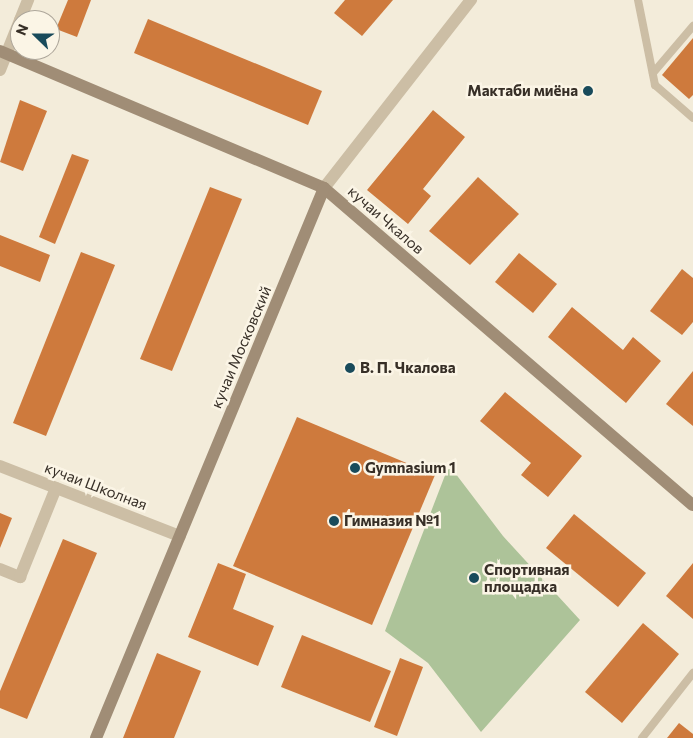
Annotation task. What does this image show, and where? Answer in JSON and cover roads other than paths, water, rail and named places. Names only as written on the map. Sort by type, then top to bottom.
[{"type":"street","name":"кучаи Московский","points":[[96,738],[324,188],[471,0]]},
{"type":"street","points":[[0,70],[3,52],[10,39]]},
{"type":"street","name":"кучаи Чкалов","points":[[3,52],[324,188],[693,506]]},
{"type":"street","name":"кучаи Школная","points":[[0,466],[180,536]]},
{"type":"street","points":[[0,569],[20,577],[56,488]]},
{"type":"lane","points":[[638,0],[655,85],[693,118]]},
{"type":"lane","points":[[653,73],[693,26]]},
{"type":"lane","points":[[642,738],[693,673]]},
{"type":"place","name":"Мактаби миёна","points":[[588,91]]},
{"type":"place","name":"В. П. Чкалова","points":[[350,368]]},
{"type":"place","name":"Gymnasium 1","points":[[355,468]]},
{"type":"place","name":"Гимназия №1","points":[[334,521]]},
{"type":"place","name":"Спортивная площадка","points":[[474,578]]}]
